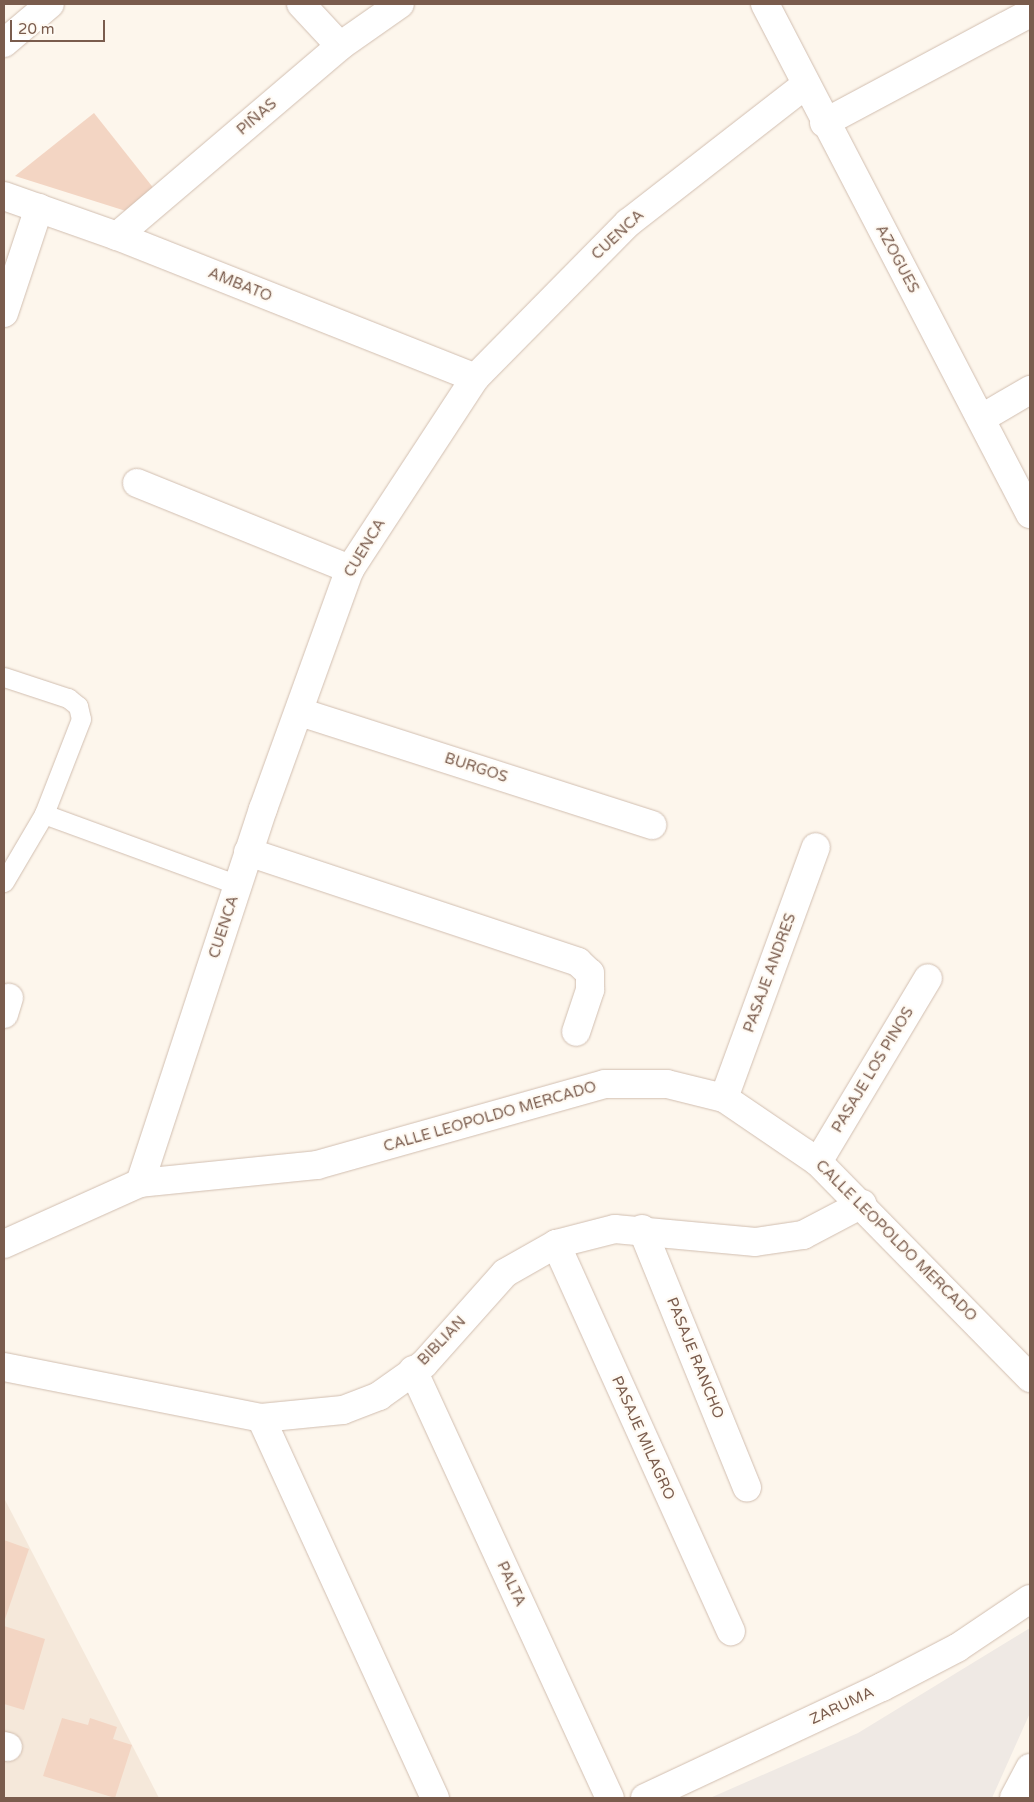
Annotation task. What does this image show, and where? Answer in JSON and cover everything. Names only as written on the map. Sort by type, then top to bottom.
[{"type":"street","points":[[4,43],[50,4]]},
{"type":"street","points":[[301,4],[340,46]]},
{"type":"street","name":"PIÑAS","points":[[117,236],[340,46],[400,4]]},
{"type":"street","name":"AZOGUES","points":[[764,4],[824,123],[982,418],[1030,514]]},
{"type":"street","points":[[824,123],[1030,13]]},
{"type":"street","name":"CUENCA","points":[[140,1184],[248,852],[350,569],[475,378],[628,223],[805,86]]},
{"type":"street","name":"AMBATO","points":[[4,196],[117,236],[475,378]]},
{"type":"street","points":[[4,313],[39,208]]},
{"type":"street","points":[[982,418],[1030,390]]},
{"type":"street","points":[[137,483],[350,569]]},
{"type":"street","name":"BURGOS","points":[[300,712],[652,825]]},
{"type":"street","name":"PASAJE ANDRES","points":[[724,1098],[816,847]]},
{"type":"street","points":[[248,852],[578,962],[590,973],[590,990],[576,1032]]},
{"type":"street","name":"PASAJE LOS PINOS","points":[[818,1162],[928,978]]},
{"type":"street","name":"CALLE LEOPOLDO MERCADO","points":[[4,1244],[140,1184],[317,1166],[606,1084],[667,1084],[724,1098],[818,1162],[862,1204],[1030,1378]]},
{"type":"street","name":"BIBLIAN","points":[[4,1367],[261,1418],[343,1410],[380,1396],[412,1370],[424,1364],[504,1273],[556,1244],[615,1229],[642,1229],[755,1242],[803,1236],[862,1204]]},
{"type":"street","name":"PASAJE RANCHO","points":[[642,1229],[747,1487]]},
{"type":"street","name":"PASAJE MILAGRO","points":[[556,1244],[731,1631]]},
{"type":"street","name":"PALTA","points":[[412,1370],[610,1798]]},
{"type":"street","points":[[261,1418],[435,1798]]},
{"type":"street","name":"ZARUMA","points":[[645,1798],[890,1683],[957,1648],[1030,1599]]},
{"type":"street","points":[[1014,1798],[1030,1768]]},
{"type":"lane","points":[[4,677],[68,698],[78,706],[82,719],[44,814],[4,882]]},
{"type":"lane","points":[[44,814],[238,885]]},
{"type":"shaded area","points":[[4,1498],[132,1745],[159,1798],[4,1798]]},
{"type":"shaded area","points":[[1030,1628],[1030,1713],[992,1798],[710,1798],[858,1733]]},
{"type":"building","points":[[94,113],[155,190],[129,212],[15,176]]},
{"type":"building","points":[[4,1540],[29,1549],[4,1622]]},
{"type":"building","points":[[4,1626],[45,1639],[24,1710],[4,1704]]},
{"type":"building","points":[[62,1718],[88,1725],[90,1718],[117,1727],[113,1739],[132,1745],[115,1798],[43,1776]]}]
